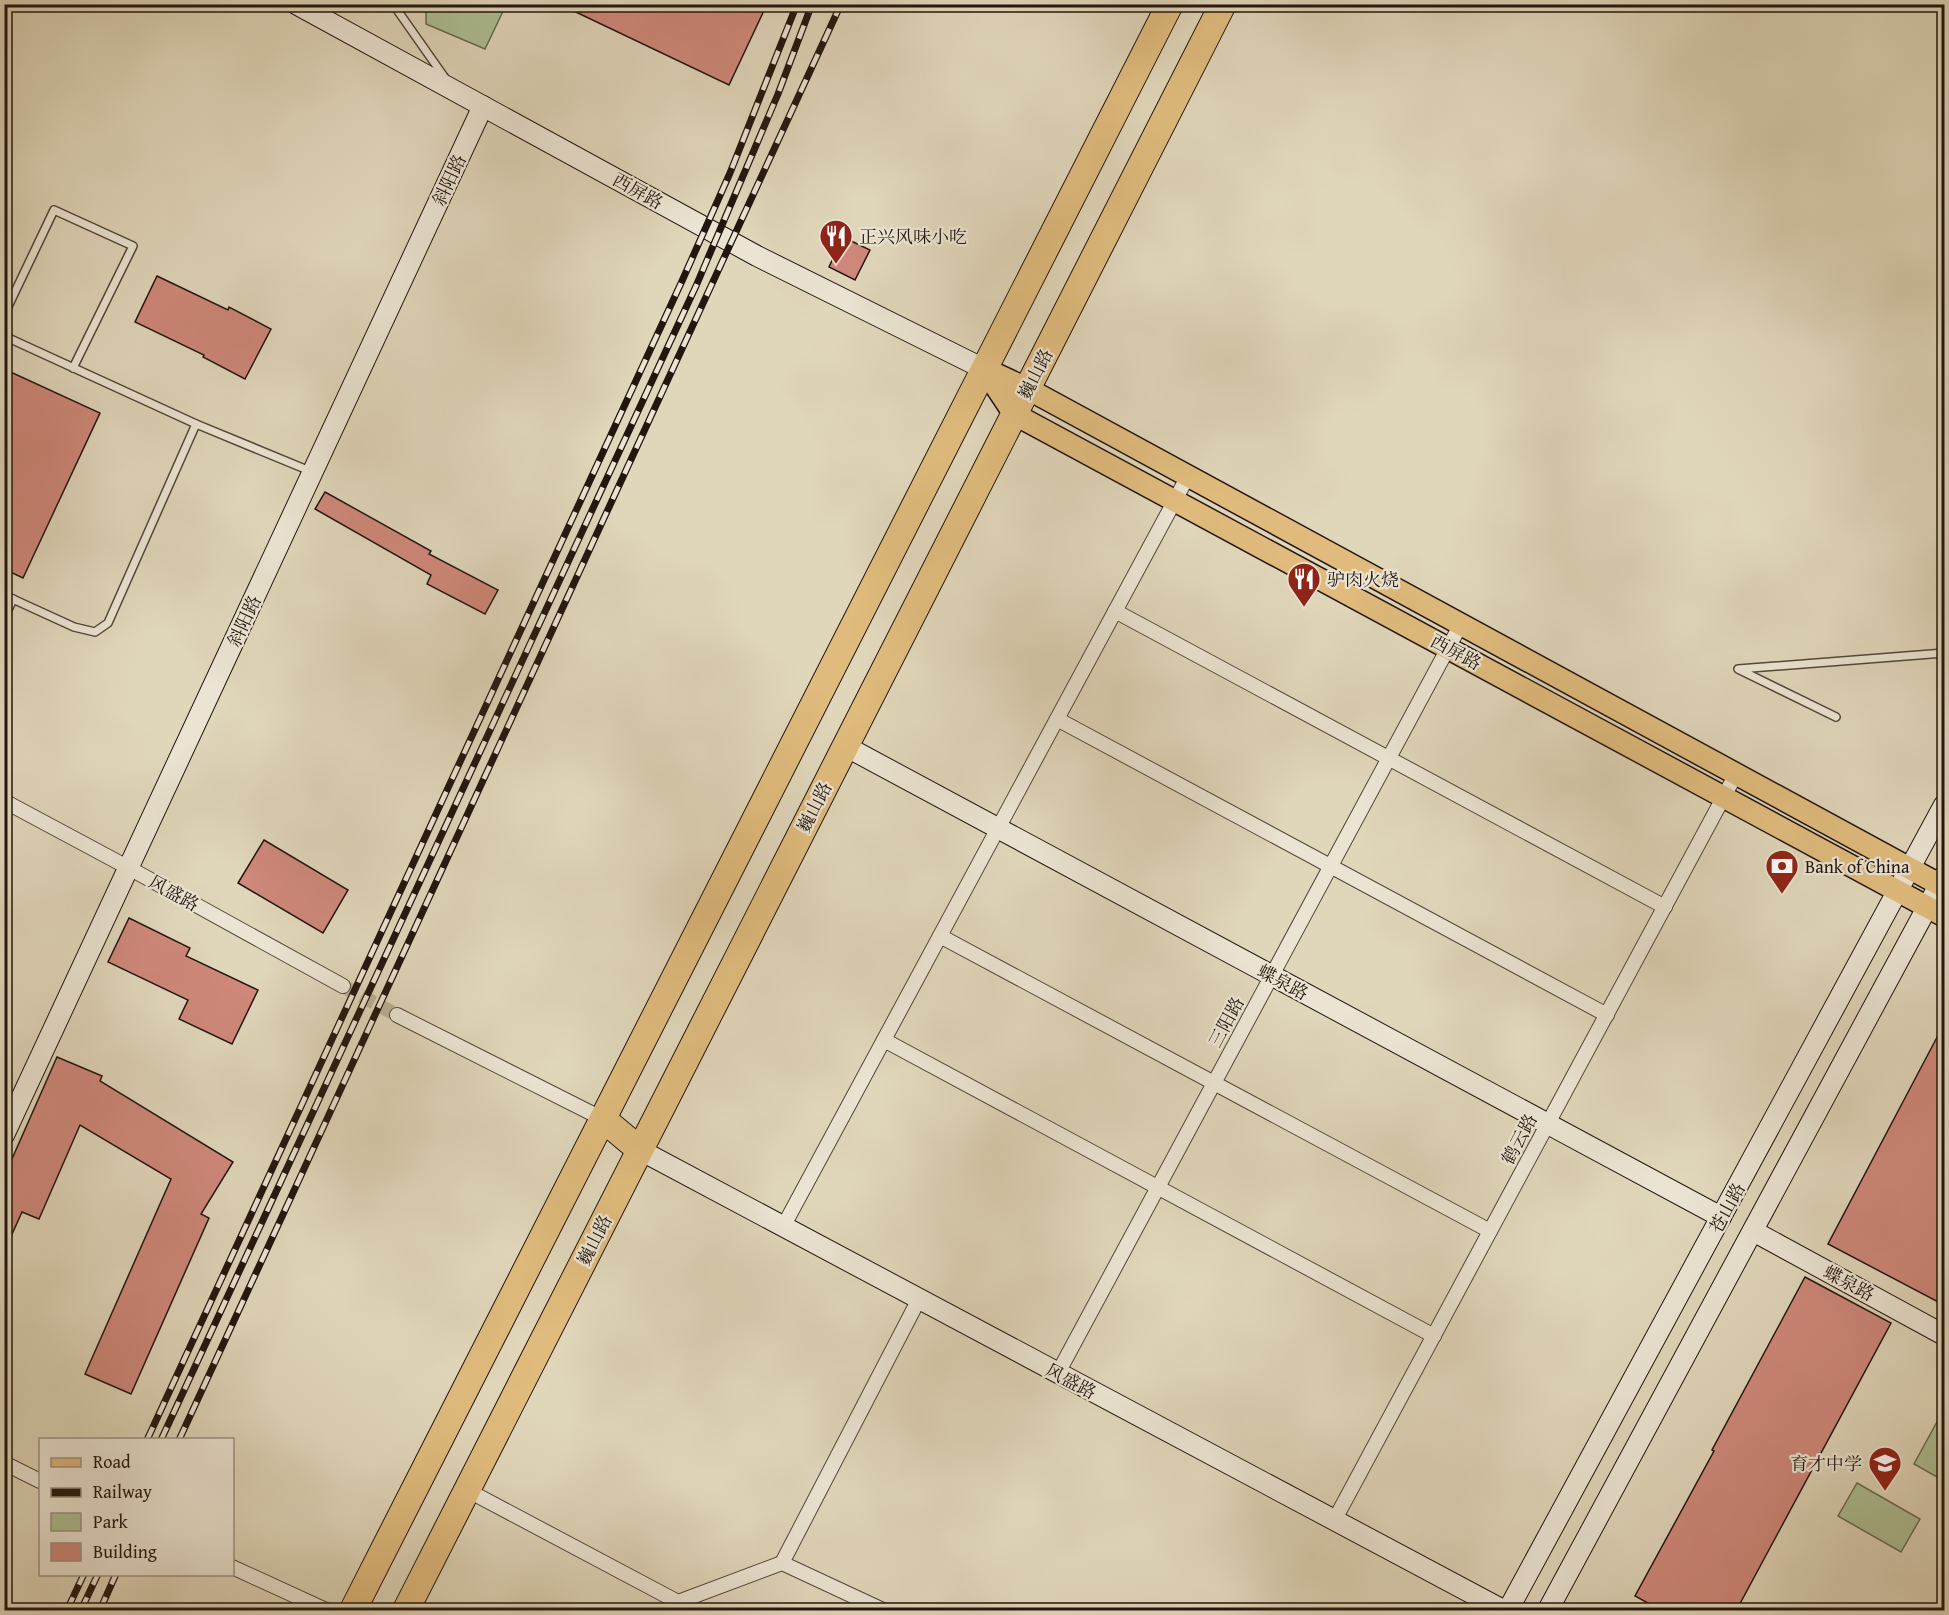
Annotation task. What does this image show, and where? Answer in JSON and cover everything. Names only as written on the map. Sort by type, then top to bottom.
[{"type":"highway","points":[[353,1611],[1170,4]]},
{"type":"highway","name":"巍山路","points":[[406,1611],[1223,4]]},
{"type":"highway","points":[[603,1119],[640,1150]]},
{"type":"main road","name":"西屏路","points":[[984,369],[1028,388],[1736,774],[1910,868],[1943,883]]},
{"type":"main road","name":"西屏路","points":[[984,369],[1014,414],[1936,911]]},
{"type":"street","name":"西屏路","points":[[296,4],[757,256],[984,369]]},
{"type":"street","name":"斜阳路","points":[[4,1135],[483,106]]},
{"type":"street","points":[[783,1227],[1188,476]]},
{"type":"street","points":[[1115,611],[1665,907]]},
{"type":"street","name":"三阳路","points":[[1058,1373],[1461,624]]},
{"type":"street","points":[[1056,719],[1606,1015]]},
{"type":"street","name":"蝶泉路","points":[[845,746],[1721,1217]]},
{"type":"street","name":"鹤云路","points":[[1334,1521],[1736,774]]},
{"type":"street","name":"风盛路","points":[[4,801],[343,986]]},
{"type":"street","name":"苍山路","points":[[1508,1611],[1944,804]]},
{"type":"street","name":"苍山路","points":[[1548,1611],[1753,1231],[1936,911],[1943,883]]},
{"type":"street","points":[[940,936],[1490,1231]]},
{"type":"street","points":[[397,1015],[603,1119]]},
{"type":"street","points":[[884,1040],[1434,1336]]},
{"type":"street","name":"风盛路","points":[[640,1150],[1503,1611]]},
{"type":"street","name":"蝶泉路","points":[[1753,1231],[1944,1335]]},
{"type":"street","points":[[467,1490],[678,1602],[782,1563],[919,1299]]},
{"type":"street","points":[[4,1463],[39,1480]]},
{"type":"street","points":[[782,1563],[883,1611]]},
{"type":"street","points":[[234,1568],[326,1611]]},
{"type":"lane","points":[[393,4],[453,90]]},
{"type":"lane","points":[[4,315],[54,210],[133,246],[73,368]]},
{"type":"lane","points":[[4,336],[196,424],[313,472]]},
{"type":"lane","points":[[4,595],[74,627],[95,632],[108,623],[196,424]]},
{"type":"lane","points":[[4,619],[14,599]]},
{"type":"lane","points":[[1836,717],[1738,669],[1944,653]]},
{"type":"green space","points":[[426,4],[506,5],[485,49],[426,24]]},
{"type":"green space","points":[[1944,1409],[1944,1481],[1914,1464]]},
{"type":"green space","points":[[1857,1483],[1920,1519],[1901,1552],[1838,1516]]},
{"type":"building","points":[[559,4],[767,4],[729,85]]},
{"type":"building","points":[[843,237],[870,250],[855,280],[829,267]]},
{"type":"building","points":[[157,276],[228,310],[229,307],[271,329],[245,379],[203,357],[204,355],[135,322]]},
{"type":"building","points":[[4,369],[100,413],[23,578],[4,569]]},
{"type":"building","points":[[325,492],[431,551],[429,554],[498,590],[485,614],[427,584],[431,575],[315,509]]},
{"type":"building","points":[[264,840],[348,890],[323,933],[238,883]]},
{"type":"building","points":[[129,918],[190,948],[186,956],[258,990],[232,1044],[179,1019],[188,1000],[108,962]]},
{"type":"building","points":[[1944,1024],[1944,1305],[1828,1244]]},
{"type":"building","points":[[57,1057],[102,1076],[100,1081],[233,1162],[201,1214],[209,1218],[131,1394],[85,1374],[171,1179],[80,1125],[39,1219],[22,1212],[4,1252],[4,1177]]},
{"type":"building","points":[[1805,1277],[1891,1323],[1736,1611],[1644,1611],[1648,1603],[1635,1596]]},
{"type":"tunnel","points":[[343,986],[397,1015]]},
{"type":"railway","points":[[148,1438],[682,281],[730,173],[797,4]]},
{"type":"railway","points":[[162,1438],[696,286],[778,94],[812,4]]},
{"type":"railway","points":[[180,1438],[841,4]]},
{"type":"railway","points":[[67,1610],[83,1576]]},
{"type":"railway","points":[[81,1610],[97,1576]]},
{"type":"railway","points":[[100,1610],[115,1576]]},
{"type":"place","name":"正兴风味小吃","points":[[836,265]]},
{"type":"place","name":"驴肉火烧","points":[[1304,608]]},
{"type":"place","name":"Bank of China","points":[[1782,895]]},
{"type":"place","name":"育才中学","points":[[1885,1492]]}]
